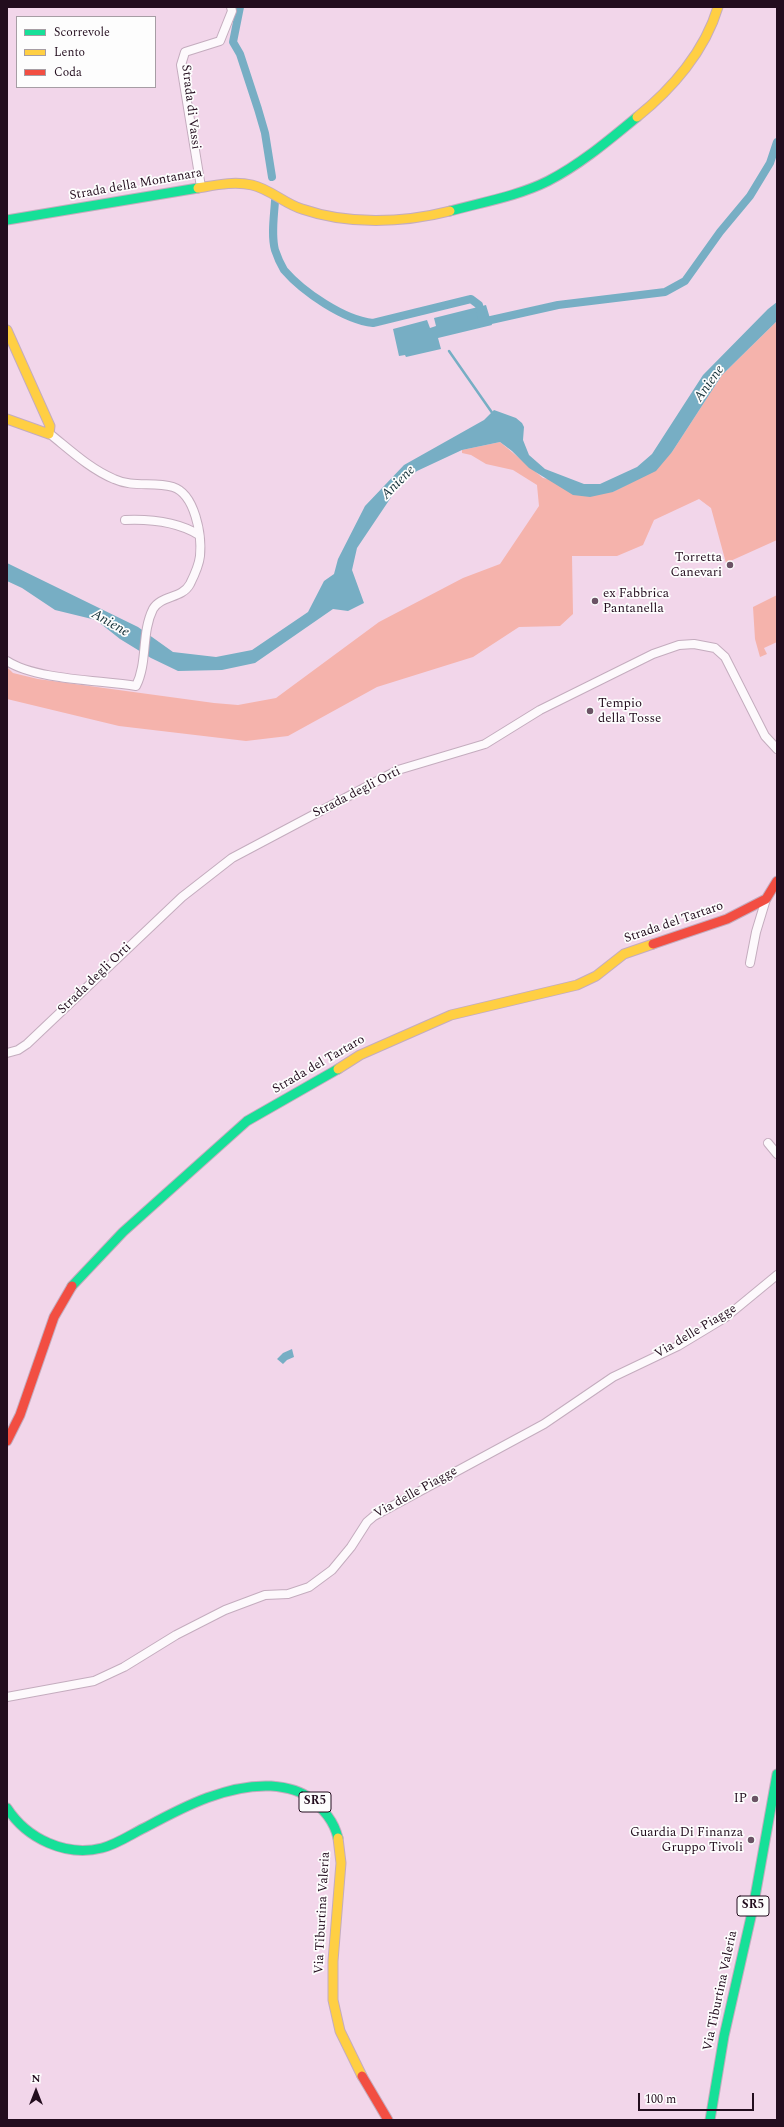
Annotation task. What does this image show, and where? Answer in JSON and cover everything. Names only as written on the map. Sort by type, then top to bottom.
[{"type":"street","name":"Strada di Vassi","points":[[201,187],[181,65],[186,52],[220,41],[232,11],[231,7]]},
{"type":"street","name":"Strada della Montanara","points":[[7,220],[238,182],[253,185],[305,211],[325,217],[358,221],[438,214],[509,196],[542,184],[582,161],[664,94],[711,27],[718,7]]},
{"type":"street","points":[[7,330],[50,426],[50,434]]},
{"type":"street","points":[[7,419],[40,433],[50,434],[87,464],[114,480],[132,484],[167,485],[180,490],[188,497],[192,505],[198,535],[199,559],[189,585],[183,592],[163,600],[156,605],[148,627],[143,664],[136,686],[38,673],[22,669],[7,661]]},
{"type":"street","points":[[125,520],[154,521],[187,529],[198,535]]},
{"type":"street","name":"Strada degli Orti","points":[[7,1053],[18,1050],[27,1044],[182,897],[232,858],[398,770],[485,744],[540,710],[654,654],[679,645],[690,644],[705,645],[719,650],[725,656],[765,736],[777,749]]},
{"type":"street","points":[[750,963],[756,932],[766,899],[777,881]]},
{"type":"street","name":"Strada del Tartaro","points":[[7,1441],[20,1416],[54,1317],[70,1288],[123,1232],[247,1121],[329,1075],[360,1055],[432,1022],[451,1015],[526,996],[558,991],[577,985],[596,976],[614,960],[627,952],[727,919],[766,899]]},
{"type":"street","points":[[768,1143],[777,1154]]},
{"type":"street","name":"Via delle Piagge","points":[[7,1697],[94,1681],[124,1667],[176,1635],[225,1610],[265,1595],[288,1594],[309,1587],[332,1570],[351,1547],[367,1522],[374,1516],[544,1424],[613,1377],[678,1346],[726,1317],[777,1275]]},
{"type":"street","name":"Via Tiburtina Valeria","points":[[710,2120],[724,2036],[753,1908],[777,1774]]},
{"type":"street","name":"Via Tiburtina Valeria","points":[[7,1808],[17,1822],[41,1839],[57,1847],[80,1850],[110,1845],[202,1800],[238,1790],[260,1786],[283,1788],[302,1794],[318,1804],[332,1820],[340,1856],[332,1961],[333,2000],[346,2046],[388,2120]]},
{"type":"shaded area","points":[[777,321],[777,540],[726,563],[711,508],[699,499],[654,520],[643,545],[617,556],[572,556],[573,614],[560,626],[519,627],[473,657],[377,687],[288,736],[246,741],[119,726],[7,699],[7,667],[13,673],[38,679],[214,703],[238,705],[276,698],[379,622],[463,578],[500,564],[539,506],[537,485],[513,470],[486,464],[471,455],[462,453],[462,450],[500,442],[543,478],[613,492],[634,481],[672,452],[722,375]]},
{"type":"shaded area","points":[[777,595],[777,642],[764,648],[767,654],[760,657],[755,639],[753,607]]},
{"type":"water","name":"Aniene","points":[[777,302],[777,321],[722,375],[672,452],[656,471],[613,492],[590,497],[573,495],[529,468],[512,451],[500,442],[462,450],[417,471],[400,484],[357,548],[352,570],[364,603],[348,611],[333,609],[255,663],[222,670],[178,671],[151,658],[120,639],[96,620],[55,610],[22,588],[7,581],[7,563],[138,627],[173,652],[216,657],[252,650],[308,612],[324,581],[334,574],[338,559],[365,506],[404,465],[484,420],[494,410],[516,418],[522,423],[524,427],[523,440],[529,455],[545,469],[584,484],[600,484],[637,467],[652,454],[703,375],[768,309]]},
{"type":"water","points":[[486,305],[492,325],[438,338],[441,349],[406,357],[405,355],[399,356],[393,329],[427,320],[430,328],[436,326],[434,318]]},
{"type":"water","points":[[292,1349],[294,1357],[287,1360],[283,1364],[277,1359],[283,1353]]},
{"type":"waterway","points":[[240,7],[233,42],[240,54],[265,133],[272,177]]},
{"type":"waterway","points":[[482,322],[558,305],[665,292],[685,281],[720,232],[750,196],[770,163],[777,142]]},
{"type":"waterway","points":[[275,201],[273,238],[276,252],[284,270],[313,296],[337,311],[350,317],[373,323],[471,299],[479,305],[481,316]]},
{"type":"waterway","points":[[449,351],[493,414]]},
{"type":"traffic: fast","points":[[450,211],[513,195],[548,181],[583,159],[637,117]]},
{"type":"traffic: fast","points":[[7,220],[198,188]]},
{"type":"traffic: fast","points":[[72,1286],[123,1232],[247,1121],[338,1069]]},
{"type":"traffic: fast","points":[[710,2120],[724,2036],[753,1908],[777,1774]]},
{"type":"traffic: fast","points":[[7,1808],[15,1819],[36,1837],[61,1847],[75,1850],[88,1850],[114,1844],[177,1811],[207,1798],[255,1786],[276,1786],[297,1791],[311,1799],[328,1816],[334,1826],[338,1838]]},
{"type":"traffic: slow","points":[[637,117],[663,94],[686,68],[705,39],[718,7]]},
{"type":"traffic: slow","points":[[198,188],[232,183],[252,185],[259,187],[296,207],[338,218],[357,220],[395,220],[450,211]]},
{"type":"traffic: slow","points":[[7,330],[50,426],[49,434],[7,419]]},
{"type":"traffic: slow","points":[[338,1069],[360,1055],[451,1015],[577,985],[596,976],[624,954],[653,944]]},
{"type":"traffic: slow","points":[[338,1838],[341,1863],[333,1961],[333,2000],[340,2031],[362,2076]]},
{"type":"traffic: jam","points":[[653,944],[727,919],[766,899],[777,881]]},
{"type":"traffic: jam","points":[[7,1441],[20,1415],[54,1317],[72,1286]]},
{"type":"traffic: jam","points":[[362,2076],[388,2120]]},
{"type":"place","name":"Torretta Canevari","points":[[730,565]]},
{"type":"place","name":"ex Fabbrica Pantanella","points":[[595,601]]},
{"type":"place","name":"Tempio della Tosse","points":[[590,711]]},
{"type":"place","name":"IP","points":[[755,1799]]},
{"type":"place","name":"Guardia Di Finanza Gruppo Tivoli","points":[[751,1840]]}]
